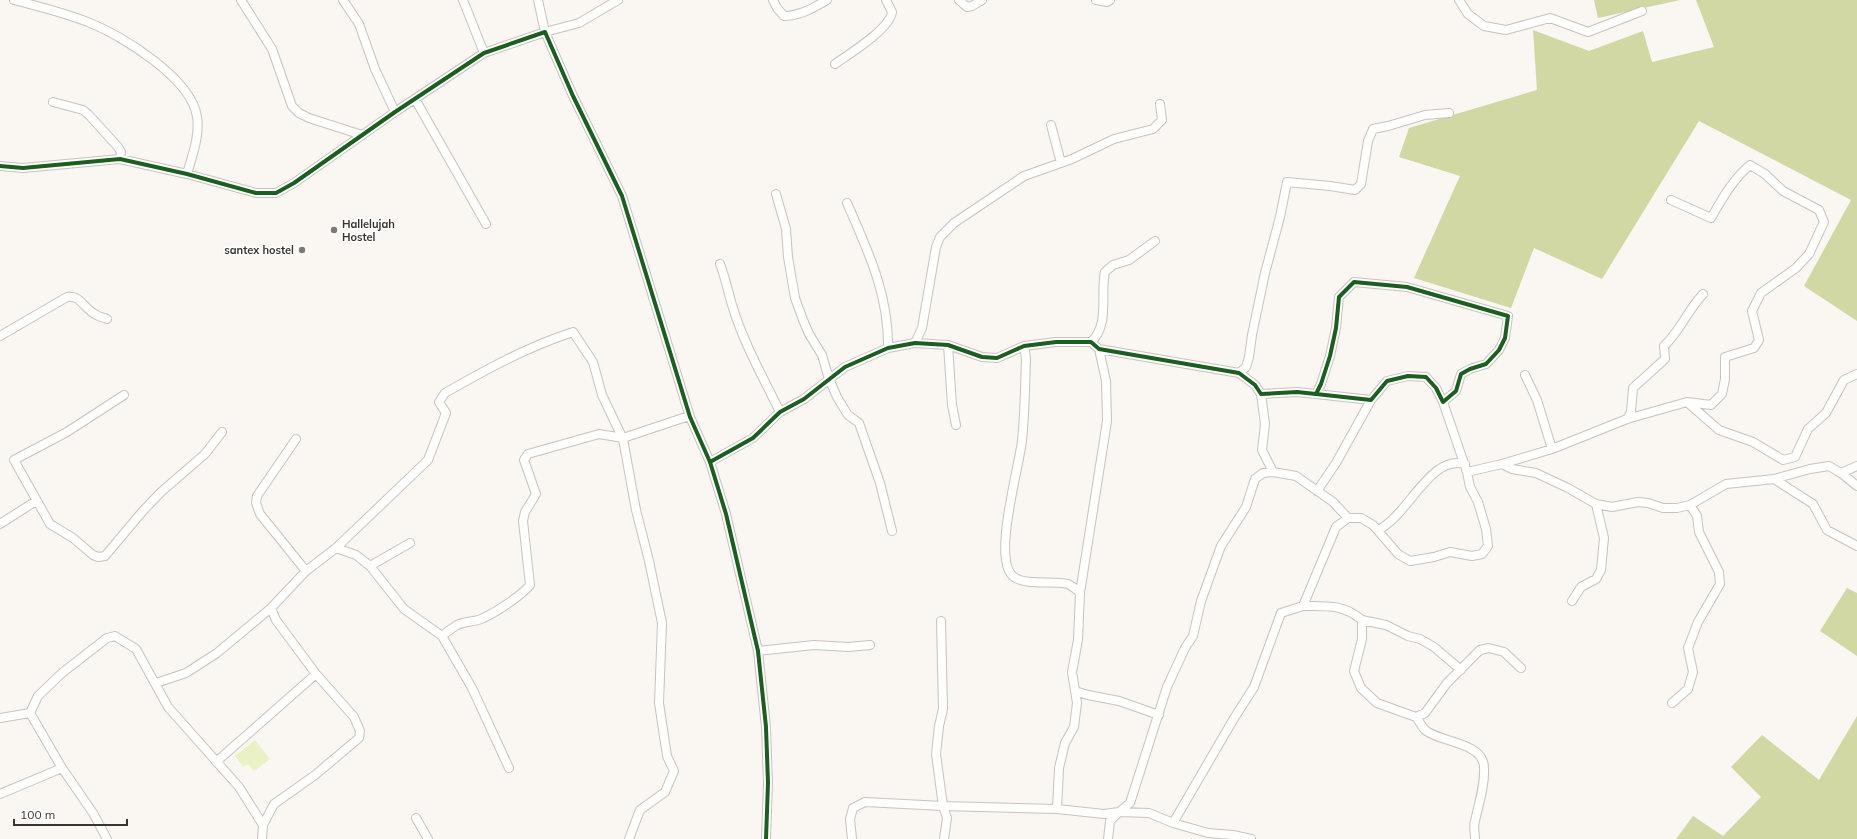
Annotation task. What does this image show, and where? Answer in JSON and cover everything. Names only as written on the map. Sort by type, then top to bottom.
[{"type":"street","points":[[14,0],[65,13],[125,40],[156,62],[177,80],[189,97],[197,116],[196,139],[187,174]]},
{"type":"street","points":[[241,0],[272,48],[292,106],[299,114],[362,135]]},
{"type":"street","points":[[344,0],[359,24],[375,69],[395,112]]},
{"type":"street","points":[[463,0],[484,53]]},
{"type":"street","points":[[538,0],[545,32],[573,96],[622,196],[689,416],[710,462],[726,514],[758,651],[766,728],[768,783],[766,839]]},
{"type":"street","points":[[0,166],[23,168],[120,159],[187,174],[256,192],[276,194],[414,99],[484,53],[545,32],[579,23],[618,0]]},
{"type":"street","points":[[773,0],[777,8],[784,16],[794,16],[826,0]]},
{"type":"street","points":[[834,64],[868,41],[890,20],[892,12],[886,0]]},
{"type":"street","points":[[959,0],[967,7],[972,6],[982,0]]},
{"type":"street","points":[[1096,0],[1106,2],[1110,0]]},
{"type":"street","points":[[1459,0],[1468,14],[1484,26],[1506,30],[1550,18],[1588,32],[1642,11]]},
{"type":"street","points":[[414,99],[486,224]]},
{"type":"street","points":[[53,102],[83,110],[89,115],[118,147],[120,159]]},
{"type":"street","points":[[915,343],[922,328],[936,247],[940,237],[954,223],[1024,176],[1114,139],[1153,129],[1162,120],[1160,104]]},
{"type":"street","points":[[1239,373],[1246,367],[1249,357],[1265,273],[1280,217],[1287,182],[1355,190],[1361,184],[1368,141],[1373,129],[1425,115],[1449,113]]},
{"type":"street","points":[[1051,125],[1061,162]]},
{"type":"street","points":[[1378,530],[1394,519],[1426,480],[1439,468],[1448,463],[1457,462],[1466,468],[1502,464],[1552,449],[1627,419],[1687,402],[1711,405],[1722,394],[1725,379],[1725,357],[1754,348],[1759,340],[1752,311],[1761,293],[1796,268],[1809,254],[1824,222],[1819,210],[1783,190],[1765,174],[1750,165],[1738,177],[1711,218],[1671,200]]},
{"type":"street","points":[[776,194],[786,229],[788,257],[795,298],[809,334],[822,355],[829,379],[848,415],[859,423],[880,484],[892,531]]},
{"type":"street","points":[[847,203],[882,291],[888,316],[888,348]]},
{"type":"street","points":[[710,462],[753,438],[780,412],[804,399],[845,367],[888,348],[915,343],[948,345],[982,357],[997,358],[1024,346],[1056,342],[1091,342],[1098,336],[1102,325],[1105,272],[1113,265],[1129,260],[1155,241]]},
{"type":"street","points":[[720,264],[727,282],[733,308],[743,334],[780,412]]},
{"type":"street","points":[[1316,394],[1321,384],[1330,356],[1336,328],[1339,297],[1354,282],[1407,287],[1508,316],[1505,338],[1499,350],[1486,364],[1470,369],[1461,374],[1456,391],[1443,402]]},
{"type":"street","points":[[1627,419],[1631,412],[1633,388],[1665,359],[1664,346],[1672,338],[1693,306],[1703,294]]},
{"type":"street","points":[[0,336],[67,297],[72,296],[78,297],[95,315],[107,319]]},
{"type":"street","points":[[156,683],[186,673],[217,653],[271,608],[306,571],[336,548],[428,460],[446,413],[439,402],[445,393],[509,357],[541,342],[573,332],[594,362],[602,395],[623,438],[636,510],[650,561],[662,624],[659,671],[659,703],[667,756],[674,771],[666,792],[640,810],[629,839]]},
{"type":"street","points":[[1091,342],[1100,350],[1239,373],[1255,385],[1261,394],[1265,424],[1262,450],[1273,472]]},
{"type":"street","points":[[948,345],[952,405],[956,426]]},
{"type":"street","points":[[1024,346],[1026,358],[1022,441],[1005,526],[1006,557],[1008,568],[1013,576],[1022,580],[1068,584],[1080,593]]},
{"type":"street","points":[[1057,809],[1060,768],[1065,743],[1074,727],[1077,703],[1072,672],[1078,640],[1080,593],[1107,421],[1106,381],[1100,350]]},
{"type":"street","points":[[1687,402],[1719,430],[1754,442],[1783,460],[1795,457],[1808,429],[1826,413],[1844,380],[1857,374]]},
{"type":"street","points":[[1525,375],[1537,400],[1552,449]]},
{"type":"street","points":[[1303,606],[1336,527],[1348,518],[1361,518],[1373,526],[1398,554],[1410,560],[1434,557],[1450,552],[1472,556],[1482,554],[1488,546],[1486,530],[1478,502],[1470,487],[1466,468],[1443,402],[1436,388],[1426,377],[1408,376],[1387,381],[1371,400],[1336,463],[1317,491]]},
{"type":"street","points":[[1261,394],[1297,392],[1371,400]]},
{"type":"street","points":[[124,395],[67,432],[14,460],[50,524],[73,538],[93,555],[98,557],[105,556],[146,507],[205,454],[222,432]]},
{"type":"street","points":[[442,636],[458,625],[481,619],[502,608],[514,598],[522,594],[530,586],[523,521],[526,512],[536,494],[524,460],[528,454],[599,434],[623,438],[689,416]]},
{"type":"street","points":[[296,439],[257,496],[256,504],[260,514],[306,571]]},
{"type":"street","points":[[1502,464],[1512,469],[1536,473],[1568,488],[1596,504],[1612,507],[1638,502],[1648,503],[1663,508],[1677,508],[1690,505],[1726,484],[1774,479],[1810,469],[1829,466],[1841,473],[1857,486]]},
{"type":"street","points":[[1841,473],[1857,466]]},
{"type":"street","points":[[1108,839],[1110,820],[1130,802],[1167,687],[1185,648],[1193,636],[1201,601],[1221,546],[1246,507],[1255,479],[1263,473],[1273,472],[1296,476],[1333,502],[1348,518]]},
{"type":"street","points":[[1774,479],[1813,504],[1827,530],[1857,546]]},
{"type":"street","points":[[0,524],[36,501]]},
{"type":"street","points":[[1572,601],[1581,588],[1596,580],[1601,570],[1604,538],[1596,504]]},
{"type":"street","points":[[1672,703],[1688,689],[1693,672],[1688,648],[1698,622],[1720,584],[1719,572],[1699,532],[1696,516],[1690,505]]},
{"type":"street","points":[[370,566],[410,543]]},
{"type":"street","points":[[336,548],[356,555],[370,566],[404,609],[442,636],[472,688],[509,768]]},
{"type":"street","points":[[1173,823],[1254,687],[1281,613],[1303,606],[1333,606],[1352,611],[1362,620],[1386,625],[1408,636],[1420,639],[1434,647],[1461,670]]},
{"type":"street","points":[[262,839],[263,825],[274,804],[328,765],[359,738],[360,731],[354,717],[316,674],[276,620],[271,608]]},
{"type":"street","points":[[1362,620],[1362,639],[1354,671],[1361,688],[1377,704],[1416,717],[1424,730],[1442,739],[1468,747],[1481,755],[1484,765],[1484,782],[1474,822],[1475,839]]},
{"type":"street","points":[[941,622],[944,710],[938,726],[936,754],[943,806],[947,818],[944,839]]},
{"type":"street","points":[[30,713],[38,696],[62,673],[107,638],[115,636],[136,649],[168,707],[238,787],[263,825]]},
{"type":"street","points":[[758,651],[814,645],[848,647],[870,645]]},
{"type":"street","points":[[1416,717],[1425,712],[1447,683],[1480,650],[1490,648],[1504,652],[1521,668]]},
{"type":"street","points":[[216,762],[316,674]]},
{"type":"street","points":[[1075,691],[1119,701],[1159,715]]},
{"type":"street","points":[[0,718],[30,713]]},
{"type":"street","points":[[30,713],[62,768],[93,813],[107,839]]},
{"type":"street","points":[[0,794],[62,768]]},
{"type":"street","points":[[852,839],[850,819],[853,808],[865,802],[1057,809],[1104,814],[1120,812],[1149,813],[1203,835],[1233,834],[1251,839]]},
{"type":"street","points":[[416,818],[428,839]]},
{"type":"green space","points":[[1594,0],[1680,0],[1598,18]]},
{"type":"green space","points":[[1696,0],[1857,0],[1857,321],[1804,286],[1851,200],[1699,121],[1602,279],[1534,248],[1511,308],[1414,278],[1460,176],[1399,157],[1409,128],[1537,90],[1533,30],[1589,51],[1643,31],[1652,62],[1714,47]]},
{"type":"green space","points":[[1847,588],[1857,593],[1857,656],[1820,631]]},
{"type":"green space","points":[[1857,716],[1857,839],[1676,839],[1693,816],[1723,836],[1761,797],[1731,767],[1762,735],[1819,780]]},
{"type":"green space","points":[[255,740],[270,759],[254,771],[248,764],[243,767],[235,756]]},
{"type":"cycle path","points":[[0,166],[23,168],[120,159],[187,174],[256,193],[276,193],[294,183],[395,112],[484,53],[545,32],[573,96],[622,196],[690,417],[710,462],[726,514],[758,651],[766,727],[768,783],[766,839]]},
{"type":"cycle path","points":[[710,462],[753,438],[780,412],[804,399],[845,367],[888,348],[915,343],[948,345],[982,357],[997,358],[1024,346],[1056,342],[1091,342],[1099,349],[1239,373],[1255,385],[1261,394],[1297,392],[1316,394],[1321,384],[1330,356],[1336,328],[1339,297],[1354,282],[1407,287],[1508,316],[1505,338],[1499,350],[1486,364],[1470,369],[1461,374],[1456,391],[1443,402],[1436,388],[1426,377],[1408,376],[1387,381],[1371,400],[1316,394]]},
{"type":"place","name":"Hallelujah Hostel","points":[[334,230]]},
{"type":"place","name":"santex hostel","points":[[302,250]]}]
